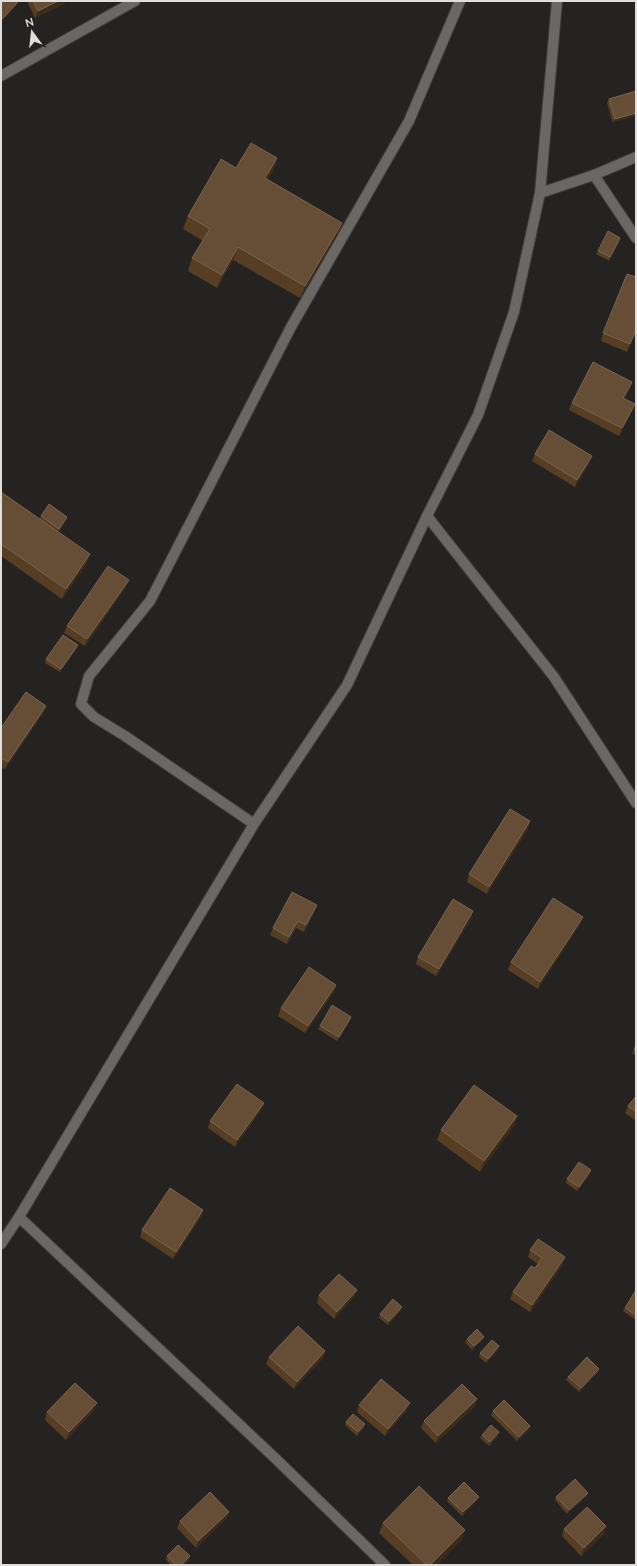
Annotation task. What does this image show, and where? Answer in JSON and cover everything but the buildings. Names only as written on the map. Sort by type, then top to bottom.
[{"type":"street","points":[[1,76],[135,1]]},
{"type":"street","points":[[254,824],[125,736],[94,717],[81,704],[89,676],[150,601],[291,328],[409,122],[460,1]]},
{"type":"street","points":[[1,1244],[19,1217],[254,824],[347,684],[427,516],[478,415],[514,312],[540,193],[557,1]]},
{"type":"street","points":[[540,193],[594,175],[636,156]]},
{"type":"street","points":[[594,175],[636,238]]},
{"type":"street","points":[[427,516],[554,677],[636,803]]},
{"type":"street","points":[[19,1217],[276,1459],[385,1565]]}]
